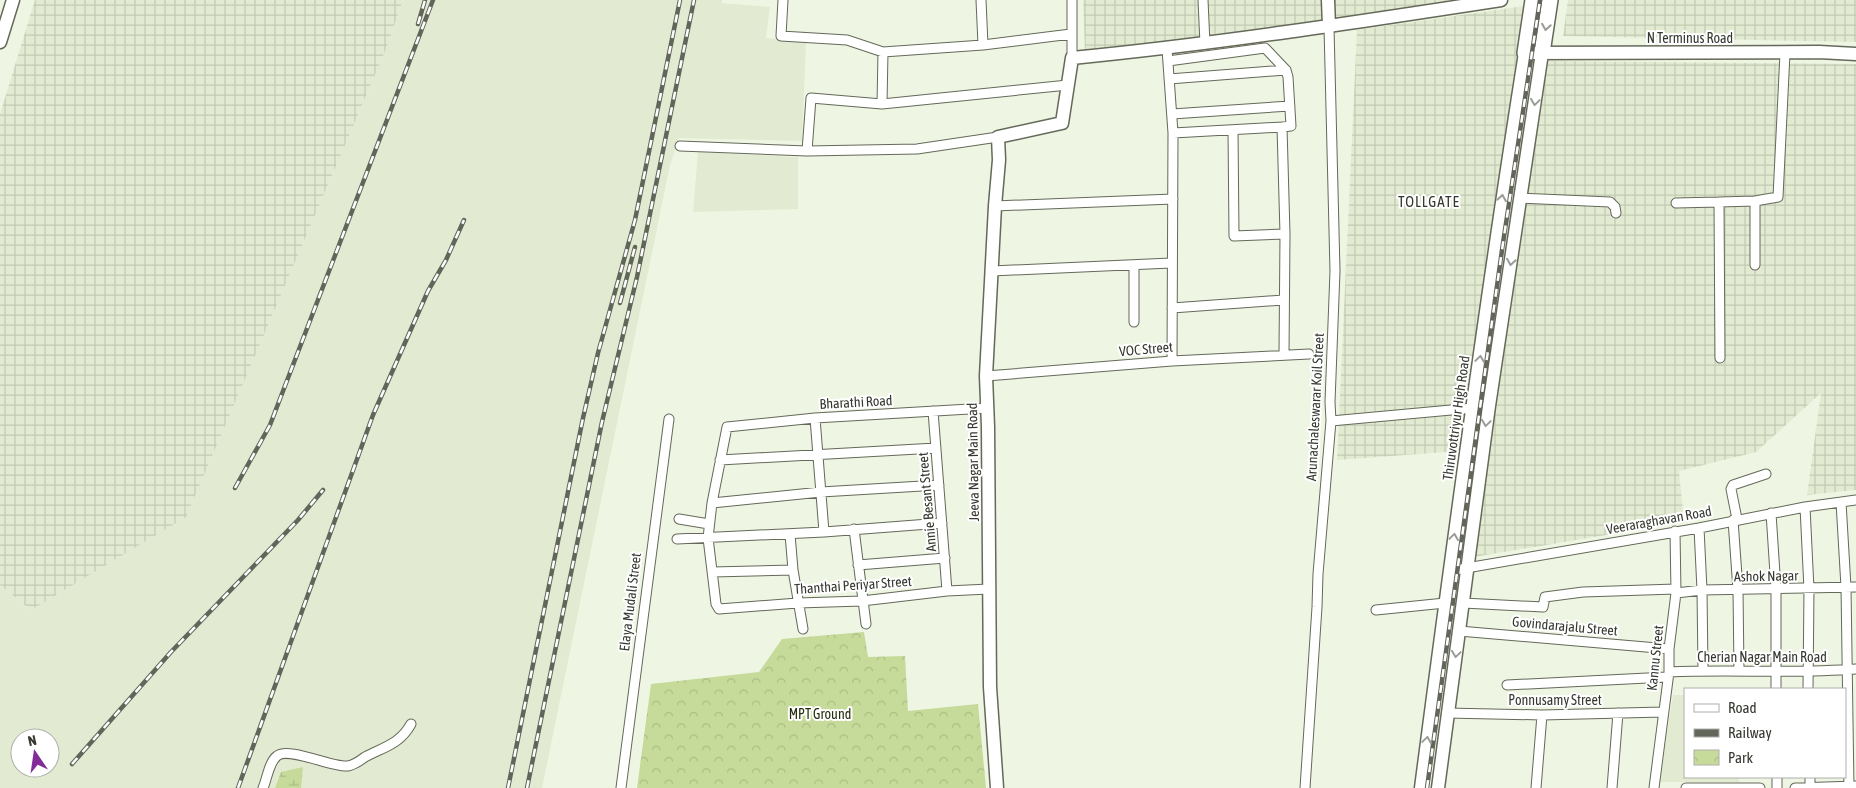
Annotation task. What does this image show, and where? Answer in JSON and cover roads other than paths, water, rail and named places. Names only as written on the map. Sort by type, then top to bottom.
[{"type":"main road","points":[[0,42],[13,0]]},
{"type":"main road","points":[[1328,0],[1329,26]]},
{"type":"main road","points":[[998,137],[1062,123],[1072,58],[1168,55],[1205,44],[1501,0]]},
{"type":"main road","points":[[1525,53],[1533,0]]},
{"type":"main road","points":[[1438,788],[1489,406],[1550,0]]},
{"type":"main road","name":"N Terminus Road","points":[[1525,53],[1856,54]]},
{"type":"main road","name":"Thiruvottriyur High Road","points":[[1420,788],[1495,248],[1525,53]]},
{"type":"main road","name":"Jeeva Nagar Main Road","points":[[996,788],[990,687],[986,376],[999,160],[998,137]]},
{"type":"street","points":[[784,0],[781,36],[847,40],[883,52],[983,45],[1071,34]]},
{"type":"street","points":[[981,0],[983,45]]},
{"type":"street","points":[[1072,0],[1072,58]]},
{"type":"street","points":[[1203,0],[1205,44]]},
{"type":"street","name":"Arunachaleswarar Koil Street","points":[[1305,788],[1318,607],[1318,574],[1331,420],[1335,271],[1329,26]]},
{"type":"street","points":[[1172,361],[1173,133],[1168,55],[1265,48],[1286,70],[1291,126],[1173,133]]},
{"type":"street","points":[[882,104],[883,52]]},
{"type":"street","points":[[1676,203],[1755,201],[1778,197],[1785,53]]},
{"type":"street","points":[[1169,79],[1286,70]]},
{"type":"street","points":[[807,151],[812,98],[882,104],[1068,85]]},
{"type":"street","points":[[1172,114],[1290,106]]},
{"type":"street","points":[[1282,127],[1284,354]]},
{"type":"street","points":[[1233,130],[1234,236],[1284,234]]},
{"type":"street","points":[[680,146],[807,151],[917,149],[998,137]]},
{"type":"street","points":[[1520,198],[1610,202],[1615,206],[1616,213]]},
{"type":"street","points":[[995,206],[1173,199]]},
{"type":"street","points":[[1755,201],[1755,265]]},
{"type":"street","points":[[1719,202],[1720,358]]},
{"type":"street","points":[[992,271],[1171,263]]},
{"type":"street","points":[[1134,265],[1134,322]]},
{"type":"street","points":[[1172,308],[1283,300]]},
{"type":"street","name":"VOC Street","points":[[986,376],[1172,361],[1309,354]]},
{"type":"street","name":"Bharathi Road","points":[[720,460],[726,427],[815,418],[987,408]]},
{"type":"street","points":[[1331,420],[1473,408]]},
{"type":"street","name":"Annie Besant Street","points":[[933,411],[948,591]]},
{"type":"street","points":[[815,418],[824,532]]},
{"type":"street","name":"Elaya Mudali Street","points":[[621,788],[668,419]]},
{"type":"street","points":[[793,570],[712,572],[708,538],[720,460],[936,448]]},
{"type":"street","points":[[1739,671],[1738,590],[1732,489],[1733,485],[1766,474]]},
{"type":"street","points":[[712,503],[821,492],[939,485]]},
{"type":"street","name":"Veeraraghavan Road","points":[[1449,571],[1699,528],[1805,507],[1856,500]]},
{"type":"street","points":[[1795,788],[1851,787],[1851,669],[1841,502]]},
{"type":"street","points":[[1805,507],[1809,589],[1808,688]]},
{"type":"street","points":[[1771,513],[1776,589],[1776,688]]},
{"type":"street","points":[[679,519],[710,524]]},
{"type":"street","points":[[677,539],[824,532],[942,523]]},
{"type":"street","points":[[1699,528],[1703,670]]},
{"type":"street","points":[[854,530],[866,624]]},
{"type":"street","name":"Kannu Street","points":[[1654,788],[1676,591],[1676,531]]},
{"type":"street","points":[[790,534],[793,570],[803,629]]},
{"type":"street","points":[[858,564],[945,558]]},
{"type":"street","name":"Thanthai Periyar Street","points":[[712,572],[716,604],[719,610],[990,589]]},
{"type":"street","name":"Ashok Nagar","points":[[1463,603],[1543,607],[1544,597],[1583,592],[1856,587]]},
{"type":"street","points":[[1376,610],[1445,603]]},
{"type":"street","name":"Govindarajalu Street","points":[[1459,631],[1669,650]]},
{"type":"street","name":"Cherian Nagar Main Road","points":[[1507,685],[1668,675],[1703,670],[1851,669]]},
{"type":"street","name":"Ponnusamy Street","points":[[1448,713],[1542,715],[1663,712]]},
{"type":"street","points":[[1612,788],[1618,713]]},
{"type":"street","points":[[1536,788],[1542,715]]},
{"type":"street","points":[[263,788],[274,760],[278,755],[284,753],[298,755],[348,766],[388,748],[406,734],[411,724]]},
{"type":"street","points":[[1686,788],[1760,788]]},
{"type":"railway","points":[[418,24],[425,0]]},
{"type":"railway","points":[[235,488],[270,425],[433,0]]},
{"type":"railway","points":[[508,788],[583,418],[598,353],[635,220],[680,0]]},
{"type":"railway","points":[[527,788],[602,422],[637,277],[694,0]]},
{"type":"railway","points":[[1427,788],[1503,243],[1540,0]]},
{"type":"railway","points":[[238,788],[373,415],[428,291],[446,260],[464,220]]},
{"type":"railway","points":[[620,303],[635,247]]},
{"type":"railway","points":[[72,764],[171,652],[298,520],[323,490]]},
{"type":"district","name":"TOLLGATE","points":[[1429,202]]},
{"type":"park label","name":"MPT Ground","points":[[820,714]]}]
